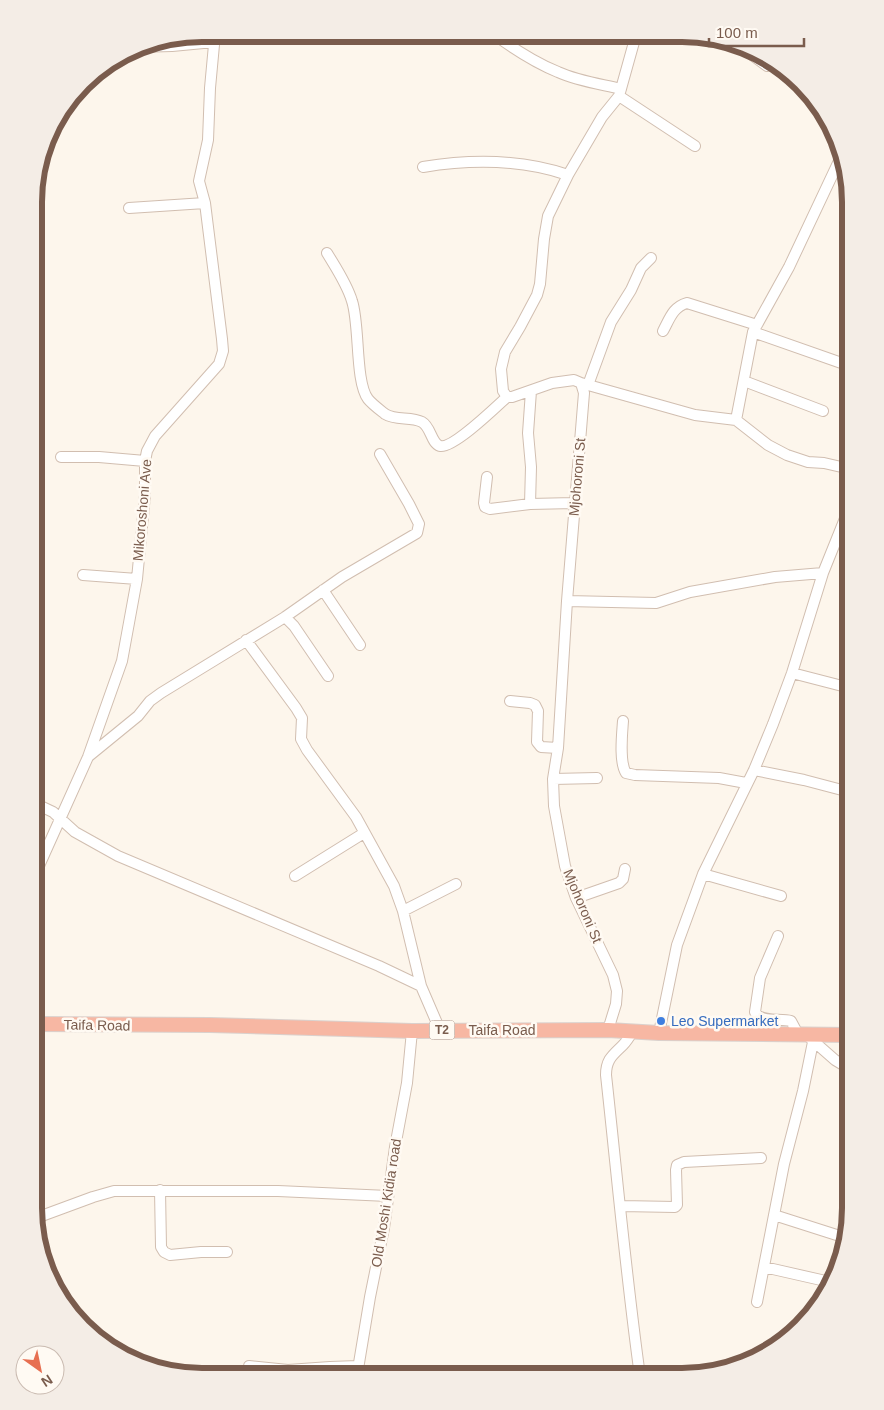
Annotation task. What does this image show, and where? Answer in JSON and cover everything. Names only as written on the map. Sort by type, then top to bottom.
[{"type":"highway","name":"Taifa Road","points":[[43,1024],[210,1025],[412,1031],[608,1030],[659,1033],[841,1035]]},
{"type":"street","name":"Mikoroshoni Ave","points":[[43,856],[88,757],[122,661],[137,580],[147,451],[155,436],[222,357],[222,339],[205,203],[199,182],[208,140],[214,43]]},
{"type":"street","points":[[507,43],[558,72],[620,92],[695,146]]},
{"type":"street","points":[[507,397],[503,391],[501,369],[505,352],[537,295],[548,216],[568,175],[602,117],[620,92],[634,43]]},
{"type":"street","points":[[423,167],[462,162],[488,162],[533,165],[568,175]]},
{"type":"street","points":[[736,420],[755,329],[789,267],[837,166]]},
{"type":"street","points":[[129,208],[205,203]]},
{"type":"street","points":[[327,253],[352,301],[361,378],[367,398],[386,415],[424,423],[437,444],[442,446],[448,445],[477,424],[507,397],[552,384],[574,380],[695,415],[736,420],[768,445],[787,455],[808,462],[842,467]]},
{"type":"street","points":[[585,384],[611,322],[631,290],[641,268],[651,258]]},
{"type":"street","points":[[663,331],[679,305],[687,303],[842,363]]},
{"type":"street","points":[[744,381],[823,411]]},
{"type":"street","name":"Mjohoroni St","points":[[585,384],[574,504],[558,748],[553,779],[554,806],[565,866],[576,898],[613,975],[617,991],[616,1004],[608,1030]]},
{"type":"street","points":[[530,504],[528,433],[531,391]]},
{"type":"street","points":[[88,757],[138,716],[144,707],[155,697],[285,617],[342,577],[417,532],[418,524],[409,504],[380,454]]},
{"type":"street","points":[[61,456],[145,461]]},
{"type":"street","points":[[487,477],[484,503],[485,507],[490,509],[530,504],[574,504]]},
{"type":"street","points":[[659,1033],[676,945],[703,874],[754,770],[773,724],[792,673],[823,573],[842,527]]},
{"type":"street","points":[[567,601],[656,603],[690,592],[775,577],[823,573]]},
{"type":"street","points":[[83,575],[137,580]]},
{"type":"street","points":[[323,590],[360,645]]},
{"type":"street","points":[[285,617],[294,626],[328,676]]},
{"type":"street","points":[[246,640],[296,708],[302,718],[301,739],[307,750],[356,817],[394,886],[404,911],[421,986],[440,1030]]},
{"type":"street","points":[[792,673],[842,686]]},
{"type":"street","points":[[510,701],[530,702],[536,705],[538,711],[537,742],[542,747],[558,748]]},
{"type":"street","points":[[623,721],[622,762],[626,773],[635,775],[719,778],[746,783]]},
{"type":"street","points":[[754,770],[841,790]]},
{"type":"street","points":[[553,779],[597,778]]},
{"type":"street","points":[[43,808],[60,817],[75,832],[118,856],[379,966],[421,986]]},
{"type":"street","points":[[295,876],[364,833]]},
{"type":"street","points":[[576,898],[619,883],[623,879],[625,869]]},
{"type":"street","points":[[703,874],[781,896]]},
{"type":"street","points":[[404,911],[456,884]]},
{"type":"street","points":[[778,936],[760,978],[755,1012],[762,1019],[791,1021],[806,1036],[841,1063]]},
{"type":"street","name":"Old Moshi Kidia road","points":[[358,1368],[384,1228],[412,1031]]},
{"type":"street","points":[[633,1031],[625,1043],[610,1057],[606,1065],[621,1206],[624,1259],[639,1368]]},
{"type":"street","points":[[757,1302],[784,1164],[803,1091],[806,1036]]},
{"type":"street","points":[[621,1206],[675,1207],[677,1205],[676,1170],[677,1165],[684,1162],[761,1158]]},
{"type":"street","points":[[160,1190],[161,1247],[164,1252],[170,1255],[227,1252]]},
{"type":"street","points":[[43,1215],[114,1191],[278,1191],[388,1196]]},
{"type":"street","points":[[774,1215],[838,1236]]},
{"type":"street","points":[[764,1267],[824,1281]]},
{"type":"street","points":[[249,1366],[268,1368]]},
{"type":"street","points":[[309,1368],[330,1366],[341,1368]]},
{"type":"place","name":"Leo Supermarket","points":[[661,1021]]}]
